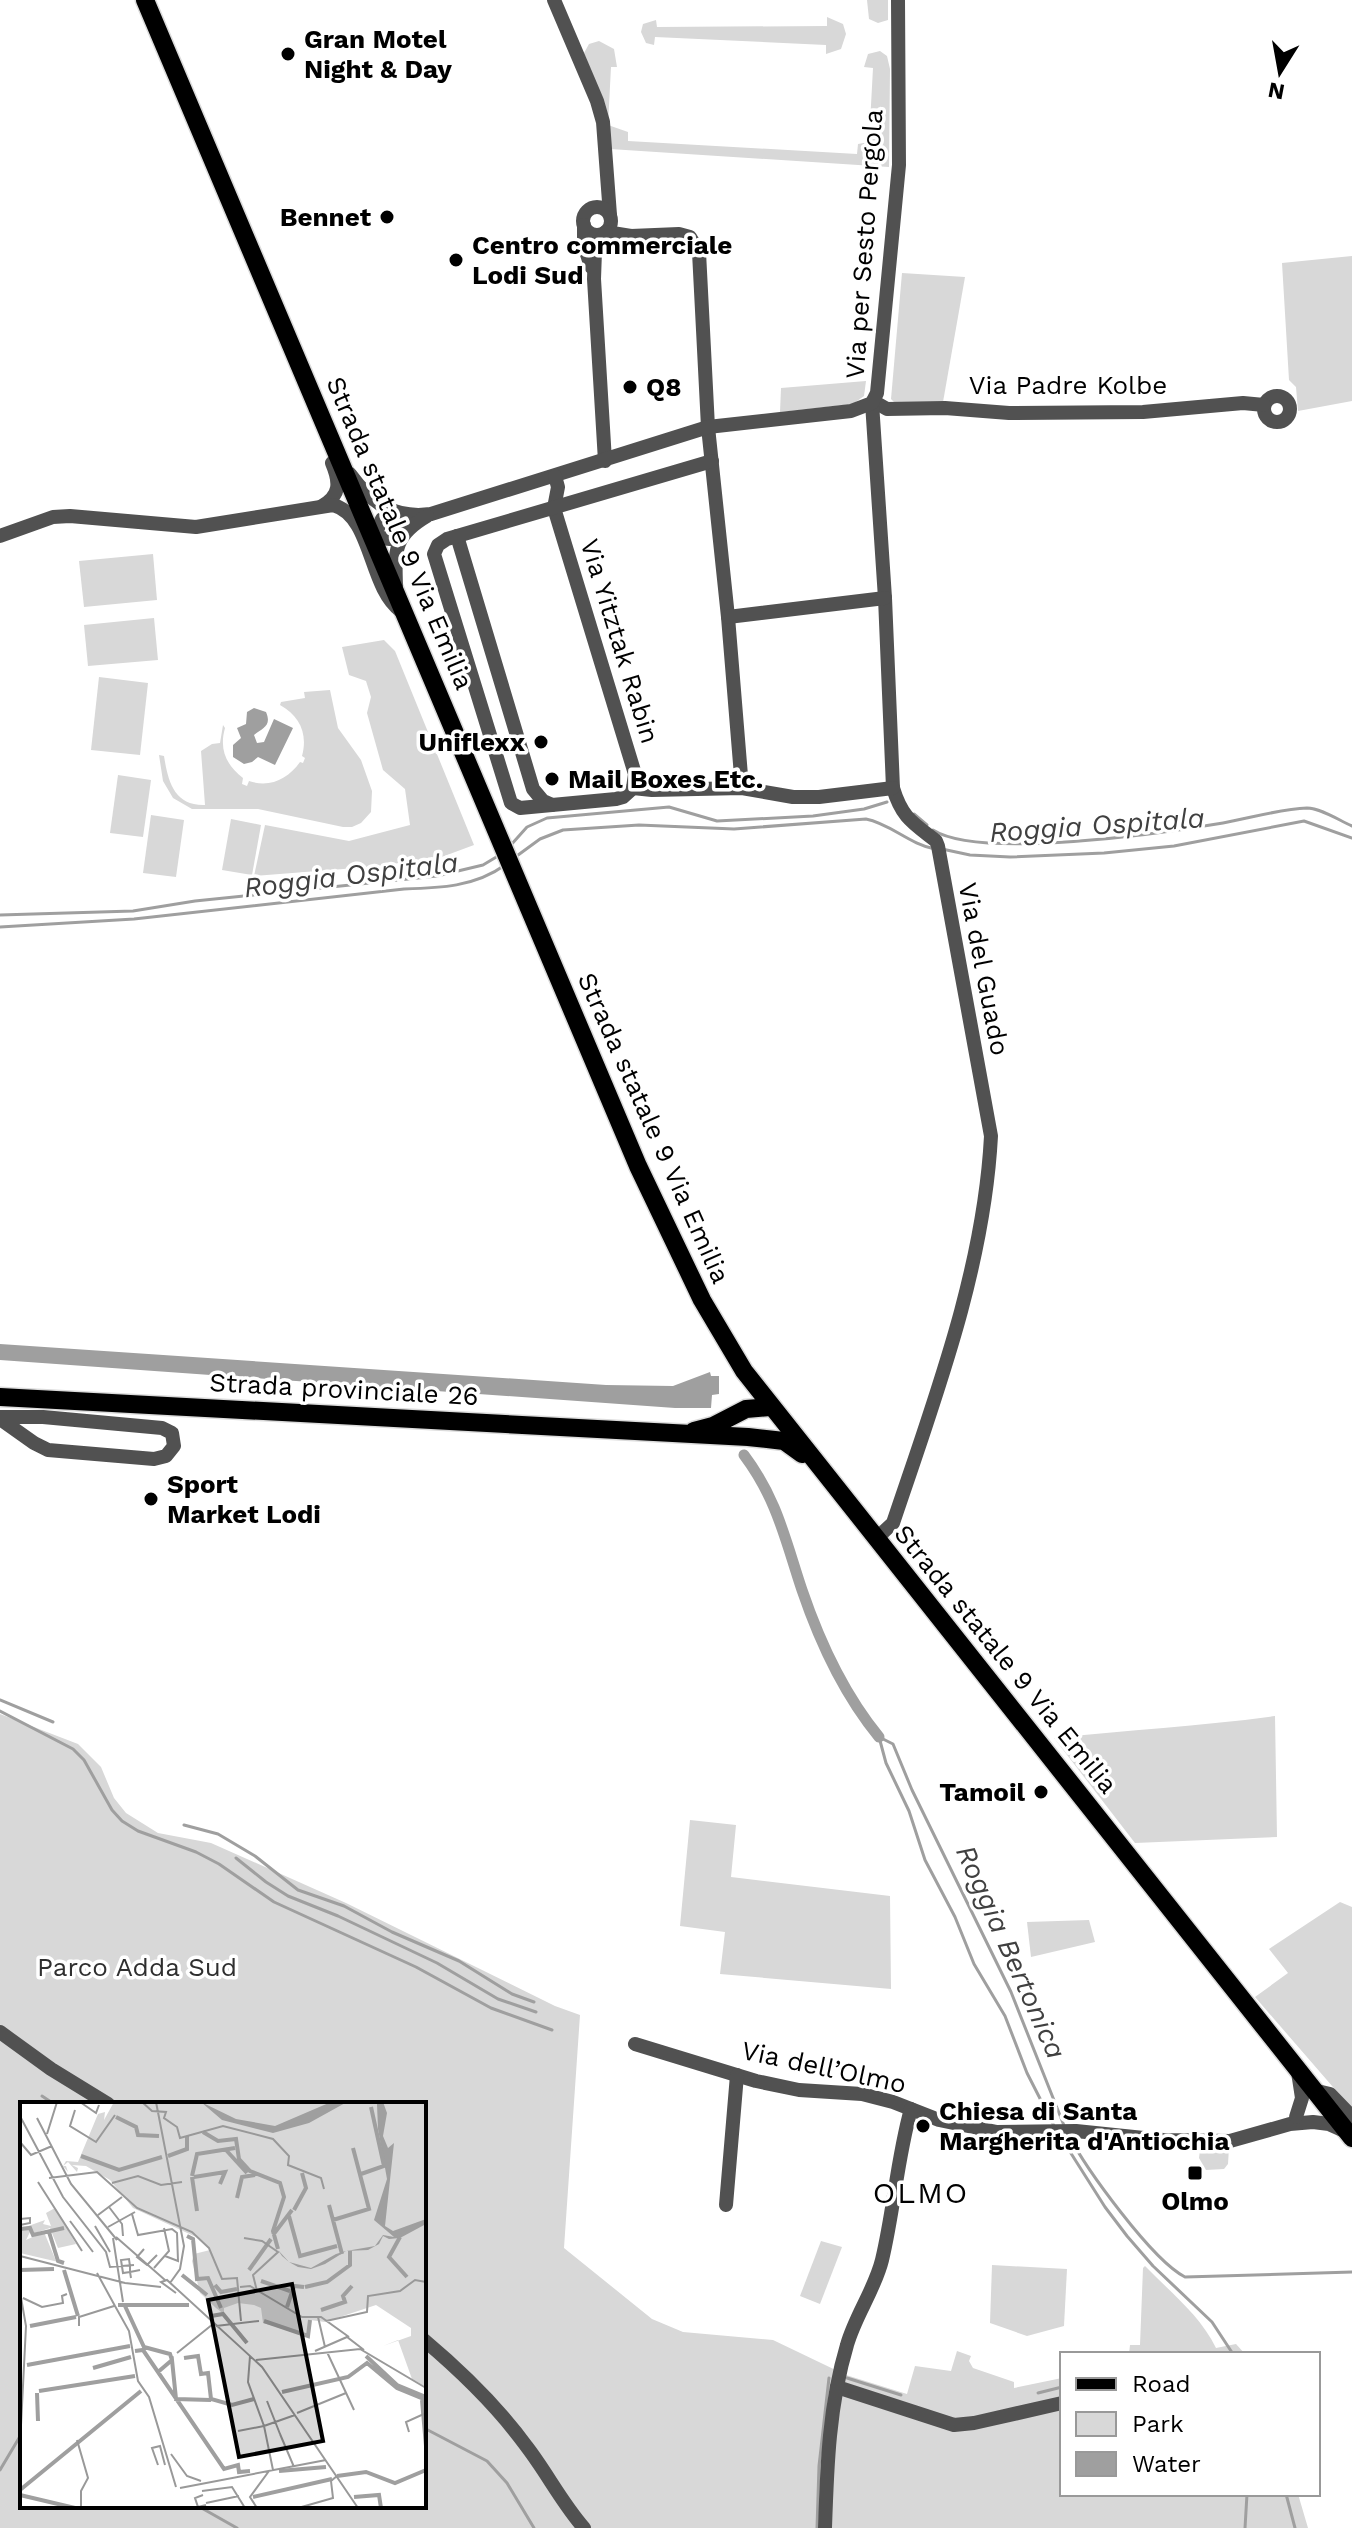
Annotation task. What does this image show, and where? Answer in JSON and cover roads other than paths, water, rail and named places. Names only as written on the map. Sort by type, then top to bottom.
[{"type":"main road","name":"Strada statale 9 Via Emilia","points":[[145,0],[660,1214],[702,1300],[744,1371],[770,1407],[1037,1738],[1320,2101],[1351,2129]]},
{"type":"main road","points":[[728,1419],[742,1402],[744,1371]]},
{"type":"main road","name":"Strada provinciale 26","points":[[0,1397],[748,1437],[784,1441],[822,1472]]},
{"type":"main road","points":[[748,1437],[760,1428],[770,1407]]},
{"type":"main road","name":"Strada provinciale 26","points":[[686,1433],[713,1426],[746,1409],[770,1407]]},
{"type":"street","points":[[554,0],[603,122],[608,224],[595,251],[594,279],[605,461]]},
{"type":"street","name":"Via per Sesto Pergola","points":[[397,513],[431,514],[708,427],[851,411],[872,402],[877,393],[899,165],[898,0]]},
{"type":"street","points":[[594,279],[584,245],[584,225],[606,167]]},
{"type":"street","points":[[593,208],[605,209],[608,224]]},
{"type":"street","points":[[584,225],[593,234],[608,224]]},
{"type":"street","points":[[608,224],[631,236],[679,234],[690,237],[696,244],[708,427],[742,788]]},
{"type":"street","name":"Via Padre Kolbe","points":[[872,402],[887,409],[945,408],[1009,413],[1143,412],[1243,403],[1264,405]]},
{"type":"street","name":"Via del Guado","points":[[872,402],[893,788],[908,821],[936,841],[939,850],[991,1136],[989,1183],[972,1270],[893,1523],[876,1539]]},
{"type":"street","points":[[322,416],[325,445],[338,480],[334,497],[322,506]]},
{"type":"street","points":[[712,461],[457,536],[438,545],[434,560],[508,799],[520,808],[616,799],[633,788],[742,788],[793,797],[893,788]]},
{"type":"street","points":[[343,464],[374,501],[397,513]]},
{"type":"street","points":[[554,508],[558,487],[555,476]]},
{"type":"street","points":[[537,482],[540,493],[554,508]]},
{"type":"street","points":[[0,536],[53,517],[196,527],[322,506],[339,507],[351,515],[388,598],[408,616]]},
{"type":"street","name":"Via Yitztak Rabin","points":[[554,508],[635,774],[633,788]]},
{"type":"street","points":[[374,537],[382,519],[397,513]]},
{"type":"street","name":"Via per Sesto Pergola","points":[[374,537],[390,539],[431,514]]},
{"type":"street","points":[[396,588],[396,548],[406,532]]},
{"type":"street","points":[[457,536],[533,789],[543,801],[553,805]]},
{"type":"street","points":[[728,617],[885,598]]},
{"type":"street","points":[[470,676],[497,668]]},
{"type":"street","points":[[508,799],[516,803],[527,802],[533,789]]},
{"type":"street","points":[[31,1441],[34,1426],[43,1417]]},
{"type":"street","points":[[43,1417],[162,1428],[172,1433],[174,1446],[166,1456],[154,1459],[48,1450],[0,1418],[43,1417]]},
{"type":"street","points":[[0,2032],[51,2069],[105,2102]]},
{"type":"street","name":"Via dell’Olmo","points":[[635,2044],[799,2090],[862,2094],[939,2120],[988,2131],[1071,2131],[1184,2141],[1230,2141],[1313,2118],[1320,2101]]},
{"type":"street","points":[[1296,2067],[1302,2091],[1297,2121]]},
{"type":"street","points":[[726,2205],[737,2075]]},
{"type":"street","points":[[1320,2101],[1330,2094],[1351,2129]]},
{"type":"street","points":[[825,2528],[827,2466],[837,2387],[848,2341],[881,2264],[897,2166],[911,2109]]},
{"type":"street","name":"Via dell’Olmo","points":[[1297,2121],[1351,2129]]},
{"type":"street","points":[[426,2342],[506,2418],[545,2471],[568,2510],[584,2528]]},
{"type":"street","points":[[837,2387],[954,2425],[1060,2403]]},
{"type":"street","points":[[566,2528],[568,2510]]},
{"type":"water","points":[[254,708],[266,712],[268,721],[254,735],[257,743],[264,742],[274,719],[293,728],[275,765],[258,757],[244,764],[233,757],[233,745],[241,738],[237,728],[246,724],[247,712]]},
{"type":"water","points":[[0,1344],[606,1385],[673,1386],[710,1372],[711,1376],[719,1376],[719,1394],[712,1395],[711,1408],[675,1408],[0,1360]]},
{"type":"waterway","points":[[510,846],[527,827],[547,818],[669,807],[717,821],[813,816],[864,809],[887,802]]},
{"type":"waterway","points":[[933,830],[957,839],[990,843],[1074,842],[1196,827],[1307,808],[1324,812],[1352,826]]},
{"type":"waterway","points":[[914,814],[927,825]]},
{"type":"waterway","name":"Roggia Ospitala","points":[[514,858],[540,839],[563,830],[639,825],[734,829],[866,819],[935,849]]},
{"type":"waterway","name":"Roggia Ospitala","points":[[942,849],[970,855],[1010,857],[1104,853],[1174,846],[1304,821],[1352,838]]},
{"type":"waterway","points":[[0,915],[133,911],[195,901],[437,876],[483,865],[498,856]]},
{"type":"waterway","name":"Roggia Ospitala","points":[[0,927],[134,919],[443,887],[481,878],[505,865]]},
{"type":"waterway","points":[[744,1455],[765,1487],[825,1648],[854,1703],[879,1737]]},
{"type":"waterway","points":[[0,1700],[53,1722]]},
{"type":"waterway","points":[[0,1711],[73,1749],[84,1760],[112,1810],[138,1831],[196,1852],[274,1902],[416,1967],[491,2008],[552,2030]]},
{"type":"waterway","name":"Roggia Bertonica","points":[[879,1737],[893,1744],[912,1790],[1011,1992],[1065,2128]]},
{"type":"waterway","points":[[879,1737],[886,1763],[909,1811],[925,1860],[955,1917],[974,1964],[1005,2016],[1027,2073],[1054,2126]]},
{"type":"waterway","points":[[184,1825],[218,1834],[255,1856],[298,1890],[344,1906],[392,1932],[459,1961],[512,1994],[534,2002]]},
{"type":"waterway","points":[[236,1858],[288,1896],[437,1963],[498,1999],[536,2012]]},
{"type":"waterway","points":[[42,2096],[51,2102]]},
{"type":"waterway","name":"Roggia Bertonica","points":[[1068,2134],[1089,2169],[1138,2234],[1185,2277],[1352,2272]]},
{"type":"waterway","points":[[1060,2136],[1127,2236],[1153,2266],[1212,2322],[1232,2352]]},
{"type":"waterway","points":[[817,2528],[819,2466],[829,2378]]},
{"type":"waterway","points":[[847,2378],[901,2395]]},
{"type":"waterway","points":[[1038,2393],[1060,2388]]},
{"type":"waterway","points":[[426,2429],[487,2461],[507,2483],[534,2528]]},
{"type":"waterway","points":[[0,2470],[20,2436]]},
{"type":"waterway","points":[[1245,2528],[1247,2496]]},
{"type":"waterway","points":[[1287,2496],[1295,2528]]},
{"type":"waterway","points":[[202,2508],[237,2528]]},
{"type":"place","name":"Gran Motel Night & Day","points":[[288,54]]},
{"type":"place","name":"Bennet","points":[[387,217]]},
{"type":"place","name":"Centro commerciale Lodi Sud","points":[[456,260]]},
{"type":"place","name":"Q8","points":[[630,387]]},
{"type":"place","name":"Uniflexx","points":[[541,742]]},
{"type":"place","name":"Mail Boxes Etc.","points":[[552,779]]},
{"type":"place","name":"Sport Market Lodi","points":[[151,1499]]},
{"type":"place","name":"Tamoil","points":[[1041,1792]]},
{"type":"place","name":"Chiesa di Santa Margherita d'Antiochia","points":[[923,2126]]},
{"type":"place","name":"Olmo","points":[[1195,2173]]},
{"type":"district","name":"OLMO","points":[[921,2192]]},
{"type":"park label","name":"Parco Adda Sud","points":[[137,1967]]}]
